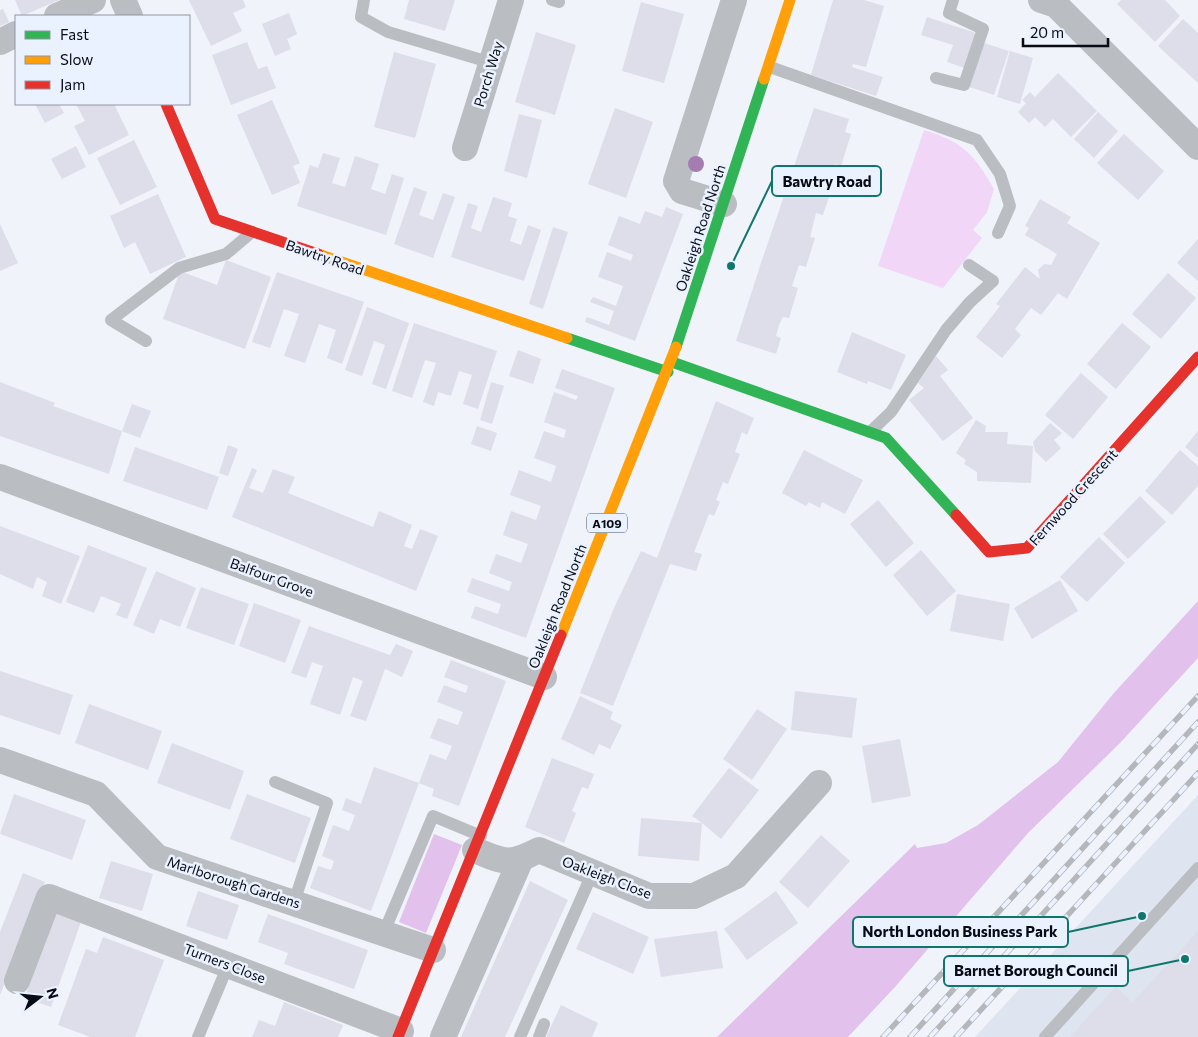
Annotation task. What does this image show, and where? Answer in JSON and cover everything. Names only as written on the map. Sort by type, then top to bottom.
[{"type":"street","points":[[59,15],[94,0]]},
{"type":"street","points":[[123,0],[130,15]]},
{"type":"street","name":"Porch Way","points":[[465,148],[510,0]]},
{"type":"street","points":[[724,204],[682,191],[676,181],[734,0]]},
{"type":"street","name":"Oakleigh Road North","points":[[399,1034],[670,367],[770,67],[790,0]]},
{"type":"street","points":[[1041,0],[1056,5],[1198,147]]},
{"type":"street","points":[[0,42],[15,34]]},
{"type":"street","name":"Bawtry Road","points":[[166,105],[215,219],[670,367]]},
{"type":"street","name":"Fernwood Crescent","points":[[670,367],[886,438],[989,552],[1027,548],[1198,357]]},
{"type":"street","name":"Balfour Grove","points":[[0,477],[544,678]]},
{"type":"street","name":"Marlborough Gardens","points":[[0,760],[96,794],[157,857],[433,950]]},
{"type":"street","name":"Oakleigh Close","points":[[478,843],[502,862],[521,859],[539,850],[592,874],[649,896],[694,896],[736,876],[819,783]]},
{"type":"street","points":[[443,1037],[521,859]]},
{"type":"street","name":"Turners Close","points":[[16,981],[49,897],[229,963],[399,1034]]},
{"type":"lane","points":[[364,0],[361,16],[388,32],[492,63]]},
{"type":"lane","points":[[936,78],[964,85],[983,29],[949,13],[953,0]]},
{"type":"lane","points":[[770,67],[977,140],[1000,174],[1010,206],[998,233]]},
{"type":"lane","points":[[146,340],[111,320],[179,268],[226,254],[253,232]]},
{"type":"lane","points":[[870,432],[891,412],[946,330],[970,302],[993,282],[969,265]]},
{"type":"lane","points":[[275,782],[326,803],[294,902]]},
{"type":"lane","points":[[384,932],[433,816],[478,843]]},
{"type":"lane","points":[[1045,1037],[1198,868]]},
{"type":"lane","points":[[520,1037],[592,874]]},
{"type":"lane","points":[[198,1037],[229,963]]},
{"type":"lane","points":[[539,1037],[544,1024]]},
{"type":"shaded area","points":[[924,130],[949,139],[966,151],[980,167],[994,189],[987,212],[973,230],[982,238],[943,288],[878,266]]},
{"type":"shaded area","points":[[1198,601],[1198,658],[1120,743],[1028,833],[895,987],[848,1037],[717,1037],[915,844],[917,848],[946,843],[978,825],[1058,762],[1113,694]]},
{"type":"shaded area","points":[[1198,795],[1198,1037],[975,1037]]},
{"type":"shaded area","points":[[434,834],[462,845],[426,933],[399,922]]},
{"type":"building","points":[[15,0],[59,0],[24,15],[22,15]]},
{"type":"building","points":[[189,0],[243,0],[246,7],[233,13],[242,31],[211,46]]},
{"type":"building","points":[[409,0],[455,0],[445,31],[404,19]]},
{"type":"building","points":[[833,0],[864,0],[884,6],[866,67],[853,64],[852,67],[883,77],[876,96],[811,75]]},
{"type":"building","points":[[1121,0],[1165,0],[1180,16],[1155,42],[1117,4]]},
{"type":"building","points":[[641,2],[684,14],[664,83],[622,71]]},
{"type":"building","points":[[3,9],[9,22],[0,26],[0,10]]},
{"type":"building","points":[[289,13],[297,34],[287,39],[291,49],[275,56],[262,24]]},
{"type":"building","points":[[927,17],[976,33],[965,68],[947,62],[953,45],[921,35]]},
{"type":"building","points":[[1183,19],[1198,33],[1198,83],[1158,46]]},
{"type":"building","points":[[536,32],[576,45],[555,115],[515,102]]},
{"type":"building","points":[[247,42],[258,69],[267,66],[276,88],[231,105],[212,55]]},
{"type":"building","points":[[984,43],[1009,51],[994,95],[969,87]]},
{"type":"building","points":[[1010,51],[1033,58],[1020,104],[997,97]]},
{"type":"building","points":[[394,52],[436,64],[415,138],[374,127]]},
{"type":"building","points":[[1058,73],[1097,111],[1071,137],[1053,119],[1045,127],[1035,117],[1029,123],[1018,112],[1026,103],[1022,100],[1030,92],[1035,97]]},
{"type":"building","points":[[272,100],[300,163],[293,166],[300,183],[272,195],[237,115]]},
{"type":"building","points":[[36,105],[60,105],[64,113],[45,123]]},
{"type":"building","points":[[77,105],[114,105],[129,135],[89,155],[74,126],[85,121]]},
{"type":"building","points":[[615,108],[653,122],[626,198],[588,184]]},
{"type":"building","points":[[814,108],[849,119],[845,132],[851,134],[841,166],[835,164],[827,183],[833,185],[823,215],[816,213],[810,237],[815,238],[806,267],[799,265],[792,286],[798,288],[789,318],[783,317],[779,325],[776,336],[781,338],[776,354],[736,341]]},
{"type":"building","points":[[1098,112],[1118,131],[1094,158],[1074,139]]},
{"type":"building","points":[[519,114],[542,120],[527,178],[504,171]]},
{"type":"building","points":[[1124,134],[1164,171],[1138,200],[1097,163]]},
{"type":"building","points":[[134,140],[157,187],[120,205],[97,158]]},
{"type":"building","points":[[76,146],[86,167],[62,179],[51,159]]},
{"type":"building","points":[[323,153],[340,158],[332,183],[345,187],[355,156],[379,164],[371,189],[385,194],[392,174],[404,178],[386,235],[297,206],[310,165],[318,168]]},
{"type":"building","points":[[414,187],[427,192],[419,215],[433,220],[443,193],[455,197],[433,258],[394,244]]},
{"type":"building","points":[[158,194],[186,257],[150,274],[135,242],[124,248],[110,216]]},
{"type":"building","points":[[493,197],[512,203],[508,216],[517,219],[510,241],[521,245],[528,225],[541,230],[524,281],[451,257],[468,203],[478,206],[471,228],[481,232]]},
{"type":"building","points":[[1040,199],[1071,217],[1067,223],[1100,243],[1067,299],[1058,293],[1041,315],[1031,308],[1015,329],[1021,335],[1002,358],[976,337],[1000,306],[996,304],[1025,267],[1040,279],[1038,270],[1044,264],[1051,265],[1057,254],[1025,235],[1029,228],[1025,226]]},
{"type":"building","points":[[666,207],[683,214],[635,341],[585,322],[587,317],[609,325],[614,311],[590,302],[593,297],[616,306],[623,286],[598,277],[607,252],[631,261],[633,255],[608,245],[619,216],[640,224],[645,211],[662,217]]},
{"type":"building","points":[[0,224],[18,263],[0,271]]},
{"type":"building","points":[[553,227],[568,232],[543,309],[529,304]]},
{"type":"building","points":[[1198,239],[1198,281],[1177,263]]},
{"type":"building","points":[[226,260],[271,277],[245,349],[163,319],[180,271],[217,285]]},
{"type":"building","points":[[277,272],[364,302],[342,364],[327,358],[336,330],[319,324],[305,363],[284,356],[299,314],[284,309],[270,348],[252,342]]},
{"type":"building","points":[[1168,273],[1196,298],[1161,339],[1132,314]]},
{"type":"building","points":[[367,307],[409,323],[386,389],[372,384],[385,345],[374,341],[362,376],[345,370]]},
{"type":"building","points":[[414,323],[497,351],[478,409],[463,404],[472,375],[459,371],[451,396],[438,392],[434,406],[423,402],[436,363],[425,360],[412,398],[392,391]]},
{"type":"building","points":[[1122,323],[1151,347],[1116,389],[1087,364]]},
{"type":"building","points":[[852,332],[906,355],[891,390],[868,381],[867,384],[837,372]]},
{"type":"building","points":[[518,350],[541,359],[533,384],[509,376]]},
{"type":"building","points":[[936,356],[948,370],[940,376],[973,418],[943,441],[909,400],[924,388],[918,383]]},
{"type":"building","points":[[562,369],[615,388],[526,638],[471,618],[475,606],[498,614],[501,604],[467,592],[472,578],[509,591],[512,582],[489,573],[496,554],[521,563],[528,544],[503,535],[511,511],[536,520],[541,506],[510,495],[519,470],[551,482],[556,466],[534,458],[544,431],[564,438],[566,430],[544,422],[554,392],[576,400],[578,396],[555,388]]},
{"type":"building","points":[[1081,373],[1108,397],[1073,439],[1045,415]]},
{"type":"building","points":[[0,382],[55,403],[53,406],[122,431],[109,474],[0,436]]},
{"type":"building","points":[[491,382],[504,386],[492,424],[480,420]]},
{"type":"building","points":[[716,401],[754,418],[747,435],[742,432],[735,452],[740,454],[728,484],[723,482],[716,500],[720,502],[714,516],[709,514],[694,552],[702,554],[696,571],[670,564],[613,706],[580,693],[614,608],[641,551],[657,558]]},
{"type":"building","points":[[132,404],[151,411],[140,438],[122,431]]},
{"type":"building","points":[[976,420],[986,426],[985,432],[1008,432],[1007,444],[1033,446],[1031,483],[977,481],[977,472],[964,464],[966,460],[956,453]]},
{"type":"building","points":[[1050,423],[1062,433],[1054,440],[1061,448],[1046,462],[1035,451],[1033,442]]},
{"type":"building","points":[[477,426],[497,433],[491,451],[471,444]]},
{"type":"building","points":[[1198,431],[1198,458],[1185,447]]},
{"type":"building","points":[[228,445],[238,449],[228,476],[219,473]]},
{"type":"building","points":[[135,447],[219,477],[207,510],[123,481]]},
{"type":"building","points":[[804,450],[863,480],[845,514],[822,502],[820,508],[809,502],[806,506],[782,493]]},
{"type":"building","points":[[1180,450],[1198,466],[1198,486],[1172,515],[1145,491]]},
{"type":"building","points":[[252,468],[257,470],[249,488],[263,493],[273,469],[295,477],[288,493],[373,527],[379,511],[412,525],[404,546],[412,549],[420,529],[438,536],[416,591],[232,517]]},
{"type":"building","points":[[1140,496],[1166,522],[1128,559],[1103,534]]},
{"type":"building","points":[[878,500],[914,543],[886,567],[850,524]]},
{"type":"building","points":[[0,526],[80,556],[61,604],[42,596],[47,582],[37,577],[33,589],[0,574]]},
{"type":"building","points":[[1099,537],[1125,563],[1087,602],[1060,577]]},
{"type":"building","points":[[88,545],[147,568],[127,619],[116,615],[121,604],[101,596],[94,613],[66,602]]},
{"type":"building","points":[[921,550],[956,591],[927,616],[893,575]]},
{"type":"building","points":[[156,571],[196,588],[180,627],[160,619],[154,634],[133,625]]},
{"type":"building","points":[[1060,580],[1078,611],[1032,639],[1014,608]]},
{"type":"building","points":[[201,587],[249,604],[234,645],[186,628]]},
{"type":"building","points":[[957,594],[1010,604],[1003,641],[950,631]]},
{"type":"building","points":[[254,603],[301,620],[285,663],[239,646]]},
{"type":"building","points":[[309,626],[390,655],[396,644],[413,651],[402,677],[385,669],[366,721],[350,716],[363,681],[353,677],[340,715],[310,704],[323,666],[312,662],[306,678],[291,673]]},
{"type":"building","points":[[451,660],[506,681],[459,806],[432,796],[434,789],[419,783],[430,754],[446,760],[452,746],[430,738],[438,718],[458,725],[463,712],[437,702],[444,685],[466,693],[468,686],[444,677]]},
{"type":"building","points":[[0,671],[73,695],[60,735],[0,715]]},
{"type":"building","points":[[795,691],[857,698],[852,738],[791,730]]},
{"type":"building","points":[[580,696],[613,712],[610,719],[622,725],[610,749],[599,744],[594,755],[561,739]]},
{"type":"building","points":[[89,704],[162,731],[148,770],[75,743]]},
{"type":"building","points":[[757,709],[787,729],[752,780],[723,759]]},
{"type":"building","points":[[900,739],[911,796],[872,803],[862,746]]},
{"type":"building","points":[[172,743],[244,771],[230,810],[157,783]]},
{"type":"building","points":[[552,758],[594,774],[588,789],[582,787],[572,811],[576,813],[564,843],[525,827]]},
{"type":"building","points":[[374,767],[419,783],[371,911],[310,888],[318,866],[331,870],[334,861],[322,856],[333,825],[349,831],[355,815],[342,810],[346,798],[361,804]]},
{"type":"building","points":[[729,768],[759,790],[721,839],[692,816]]},
{"type":"building","points":[[14,794],[86,820],[72,860],[0,834]]},
{"type":"building","points":[[247,794],[311,818],[295,863],[230,839]]},
{"type":"building","points":[[641,818],[702,823],[699,861],[638,856]]},
{"type":"building","points":[[821,835],[850,861],[808,908],[779,882]]},
{"type":"building","points":[[111,861],[153,874],[142,911],[99,898]]},
{"type":"building","points":[[23,873],[45,882],[0,995],[0,932]]},
{"type":"building","points":[[530,881],[568,900],[505,1037],[461,1037]]},
{"type":"building","points":[[198,891],[239,905],[227,940],[186,926]]},
{"type":"building","points":[[776,891],[798,923],[747,960],[724,929]]},
{"type":"building","points":[[55,910],[82,919],[51,1007],[25,998]]},
{"type":"building","points":[[593,912],[649,937],[633,974],[576,949]]},
{"type":"building","points":[[268,914],[368,950],[354,989],[284,964],[288,953],[258,942]]},
{"type":"building","points":[[717,931],[723,968],[661,977],[654,939]]},
{"type":"building","points":[[1198,931],[1198,1037],[1070,1037],[1116,986],[1132,1003]]},
{"type":"building","points":[[103,937],[164,960],[135,1037],[90,1037],[58,1025],[86,949],[97,953]]},
{"type":"building","points":[[284,1002],[343,1025],[338,1037],[252,1037],[259,1020],[275,1026]]},
{"type":"building","points":[[561,1005],[598,1023],[592,1037],[546,1037]]},
{"type":"railway","points":[[883,1037],[1198,696]]},
{"type":"railway","points":[[910,1037],[1198,722]]},
{"type":"railway","points":[[930,1037],[1198,744]]},
{"type":"railway","points":[[956,1037],[1198,773]]},
{"type":"traffic: fast","points":[[676,347],[764,79]]},
{"type":"traffic: fast","points":[[567,338],[668,372]]},
{"type":"traffic: fast","points":[[672,362],[886,438],[956,515]]},
{"type":"traffic: slow","points":[[764,79],[790,0]]},
{"type":"traffic: slow","points":[[318,254],[567,338]]},
{"type":"traffic: slow","points":[[561,635],[676,347]]},
{"type":"traffic: jam","points":[[166,105],[215,219],[318,254]]},
{"type":"traffic: jam","points":[[956,515],[989,552],[1027,548],[1198,357]]},
{"type":"traffic: jam","points":[[398,1037],[561,635]]},
{"type":"place","name":"Bawtry Road","points":[[731,266]]},
{"type":"place","name":"North London Business Park","points":[[1142,916]]},
{"type":"place","name":"Barnet Borough Council","points":[[1185,959]]}]
